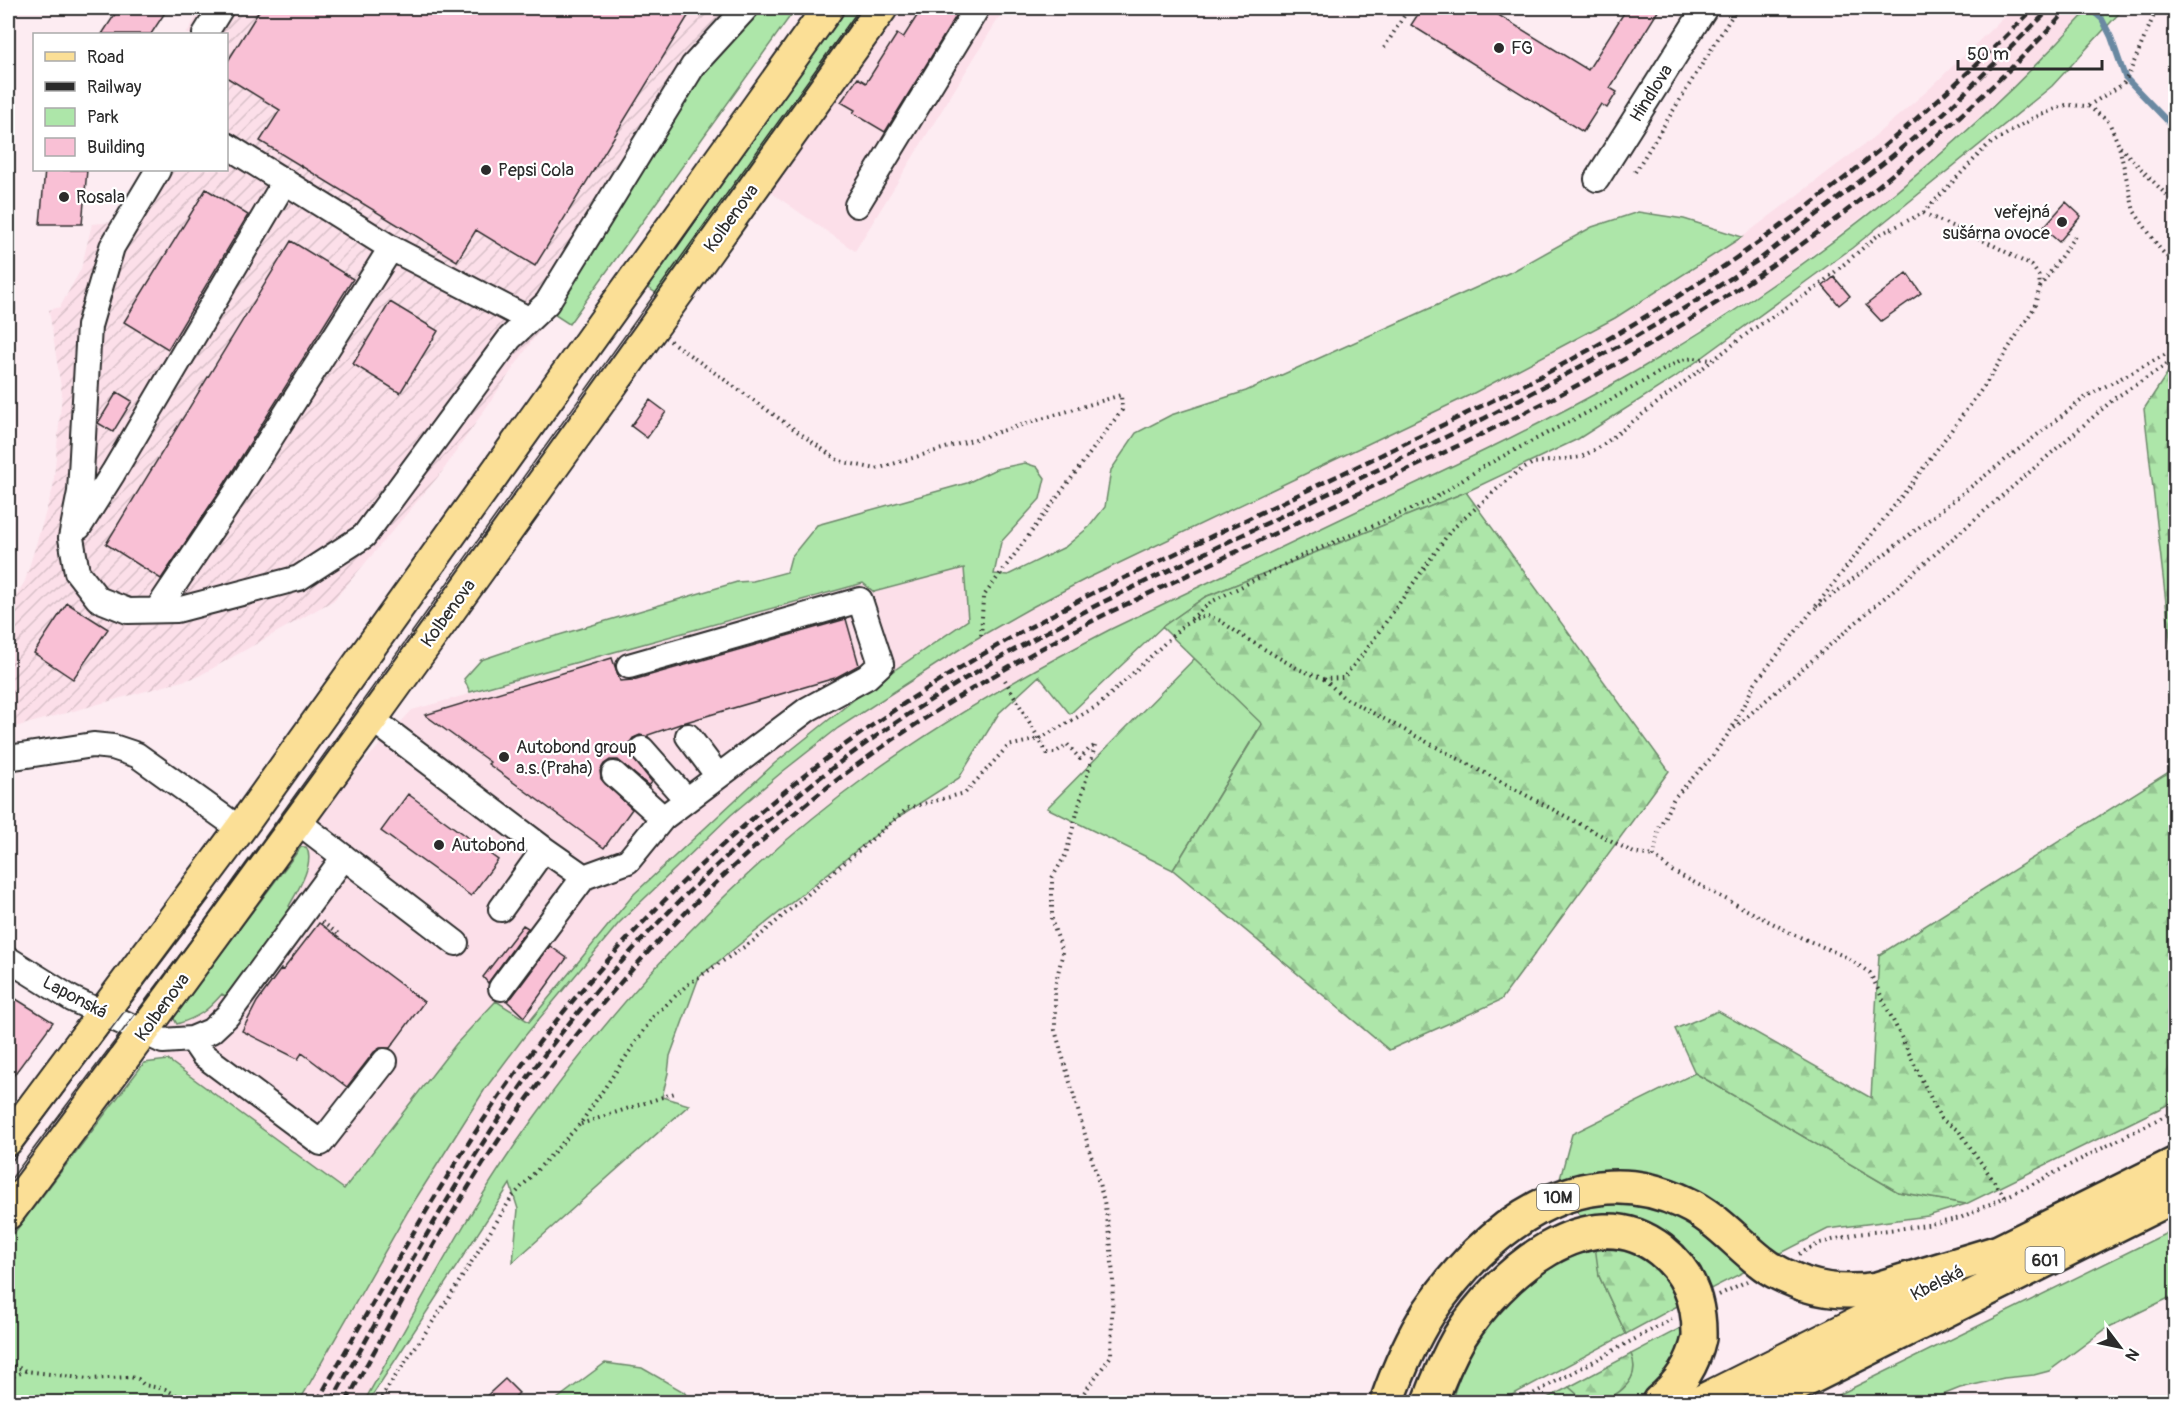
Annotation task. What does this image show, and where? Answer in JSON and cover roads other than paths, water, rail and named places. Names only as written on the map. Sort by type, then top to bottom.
[{"type":"highway","name":"Kbelská","points":[[2000,1252],[2175,1164]]},
{"type":"highway","name":"10M","points":[[1387,1402],[1412,1343],[1429,1312],[1483,1246],[1517,1220],[1543,1204],[1579,1191],[1618,1187],[1648,1190],[1667,1195],[1703,1213],[1762,1263],[1785,1277],[1800,1270],[1823,1290],[1857,1292],[1915,1278],[2000,1252]]},
{"type":"highway","name":"Kbelská","points":[[1761,1402],[2175,1195]]},
{"type":"highway","name":"10M","points":[[1430,1402],[1460,1336],[1480,1307],[1494,1292],[1552,1246],[1584,1233],[1616,1231],[1645,1239],[1668,1255],[1692,1288],[1698,1311],[1699,1338],[1691,1365],[1683,1379],[1659,1402]]},
{"type":"main road","points":[[8,1140],[240,829],[423,570],[828,8]]},
{"type":"main road","name":"Kolbenova","points":[[8,1214],[144,1032],[409,668],[882,8]]},
{"type":"main road","name":"Kbelská","points":[[1698,1402],[2000,1252]]},
{"type":"street","points":[[206,33],[221,8]]},
{"type":"street","points":[[157,171],[112,247],[89,326],[80,492],[71,538],[77,572],[98,598],[128,611],[177,610],[299,578],[364,536],[510,338],[547,303],[693,66],[746,8]]},
{"type":"street","points":[[857,205],[977,8]]},
{"type":"street","name":"Hindlova","points":[[1598,179],[1705,8]]},
{"type":"street","points":[[228,146],[391,248],[528,319]]},
{"type":"street","points":[[71,538],[113,473],[285,181]]},
{"type":"street","points":[[157,610],[237,490],[391,248]]},
{"type":"street","points":[[501,988],[584,876],[628,861],[663,818],[807,709],[867,677],[881,664],[860,600],[629,666]]},
{"type":"street","points":[[372,719],[544,849],[584,876]]},
{"type":"street","points":[[688,736],[718,776]]},
{"type":"street","points":[[8,758],[93,745],[113,747],[136,755],[240,829]]},
{"type":"street","points":[[642,748],[687,800]]},
{"type":"street","points":[[614,774],[663,818]]},
{"type":"street","points":[[297,821],[456,943]]},
{"type":"street","points":[[501,909],[544,849]]},
{"type":"street","points":[[344,857],[227,1016],[212,1031],[192,1039],[203,1055],[321,1143],[385,1061]]},
{"type":"street","name":"Laponská","points":[[8,959],[72,999],[163,1041],[192,1039]]},
{"type":"water","points":[[8,201],[15,310],[13,317],[8,320]]},
{"type":"waterway","points":[[2089,8],[2102,19],[2125,77],[2176,130]]},
{"type":"tram line","points":[[8,1183],[194,936],[860,8]]},
{"type":"tram line","points":[[676,249],[702,212]]},
{"type":"tram line","points":[[8,1166],[209,899]]},
{"type":"railway","points":[[317,1402],[450,1172],[499,1097],[537,1045],[578,994],[668,897],[715,851],[765,808],[894,710],[1035,624],[1093,593],[1535,379],[1625,329],[1681,294],[1789,221],[1840,182],[1939,99],[2034,8]]},
{"type":"railway","points":[[331,1402],[461,1178],[539,1062],[606,979],[642,940],[718,865],[798,795],[906,716],[981,669],[1059,625],[1485,418],[1628,341],[1693,303],[1760,259],[1886,161],[1944,113],[2051,8]]},
{"type":"railway","points":[[346,1402],[473,1180],[551,1067],[618,986],[689,909],[727,872],[806,804],[913,726],[988,679],[1065,635],[1510,420],[1606,370],[1696,316],[1754,278],[1866,196],[1971,106],[2069,8]]},
{"type":"place","name":"FG","points":[[1499,48]]},
{"type":"place","name":"Pepsi Cola","points":[[486,170]]},
{"type":"place","name":"Rosala","points":[[64,197]]},
{"type":"place","name":"veřejná sušárna ovoce","points":[[2062,222]]},
{"type":"place","name":"Autobond group a.s.(Praha)","points":[[504,757]]},
{"type":"place","name":"Autobond","points":[[439,845]]}]
